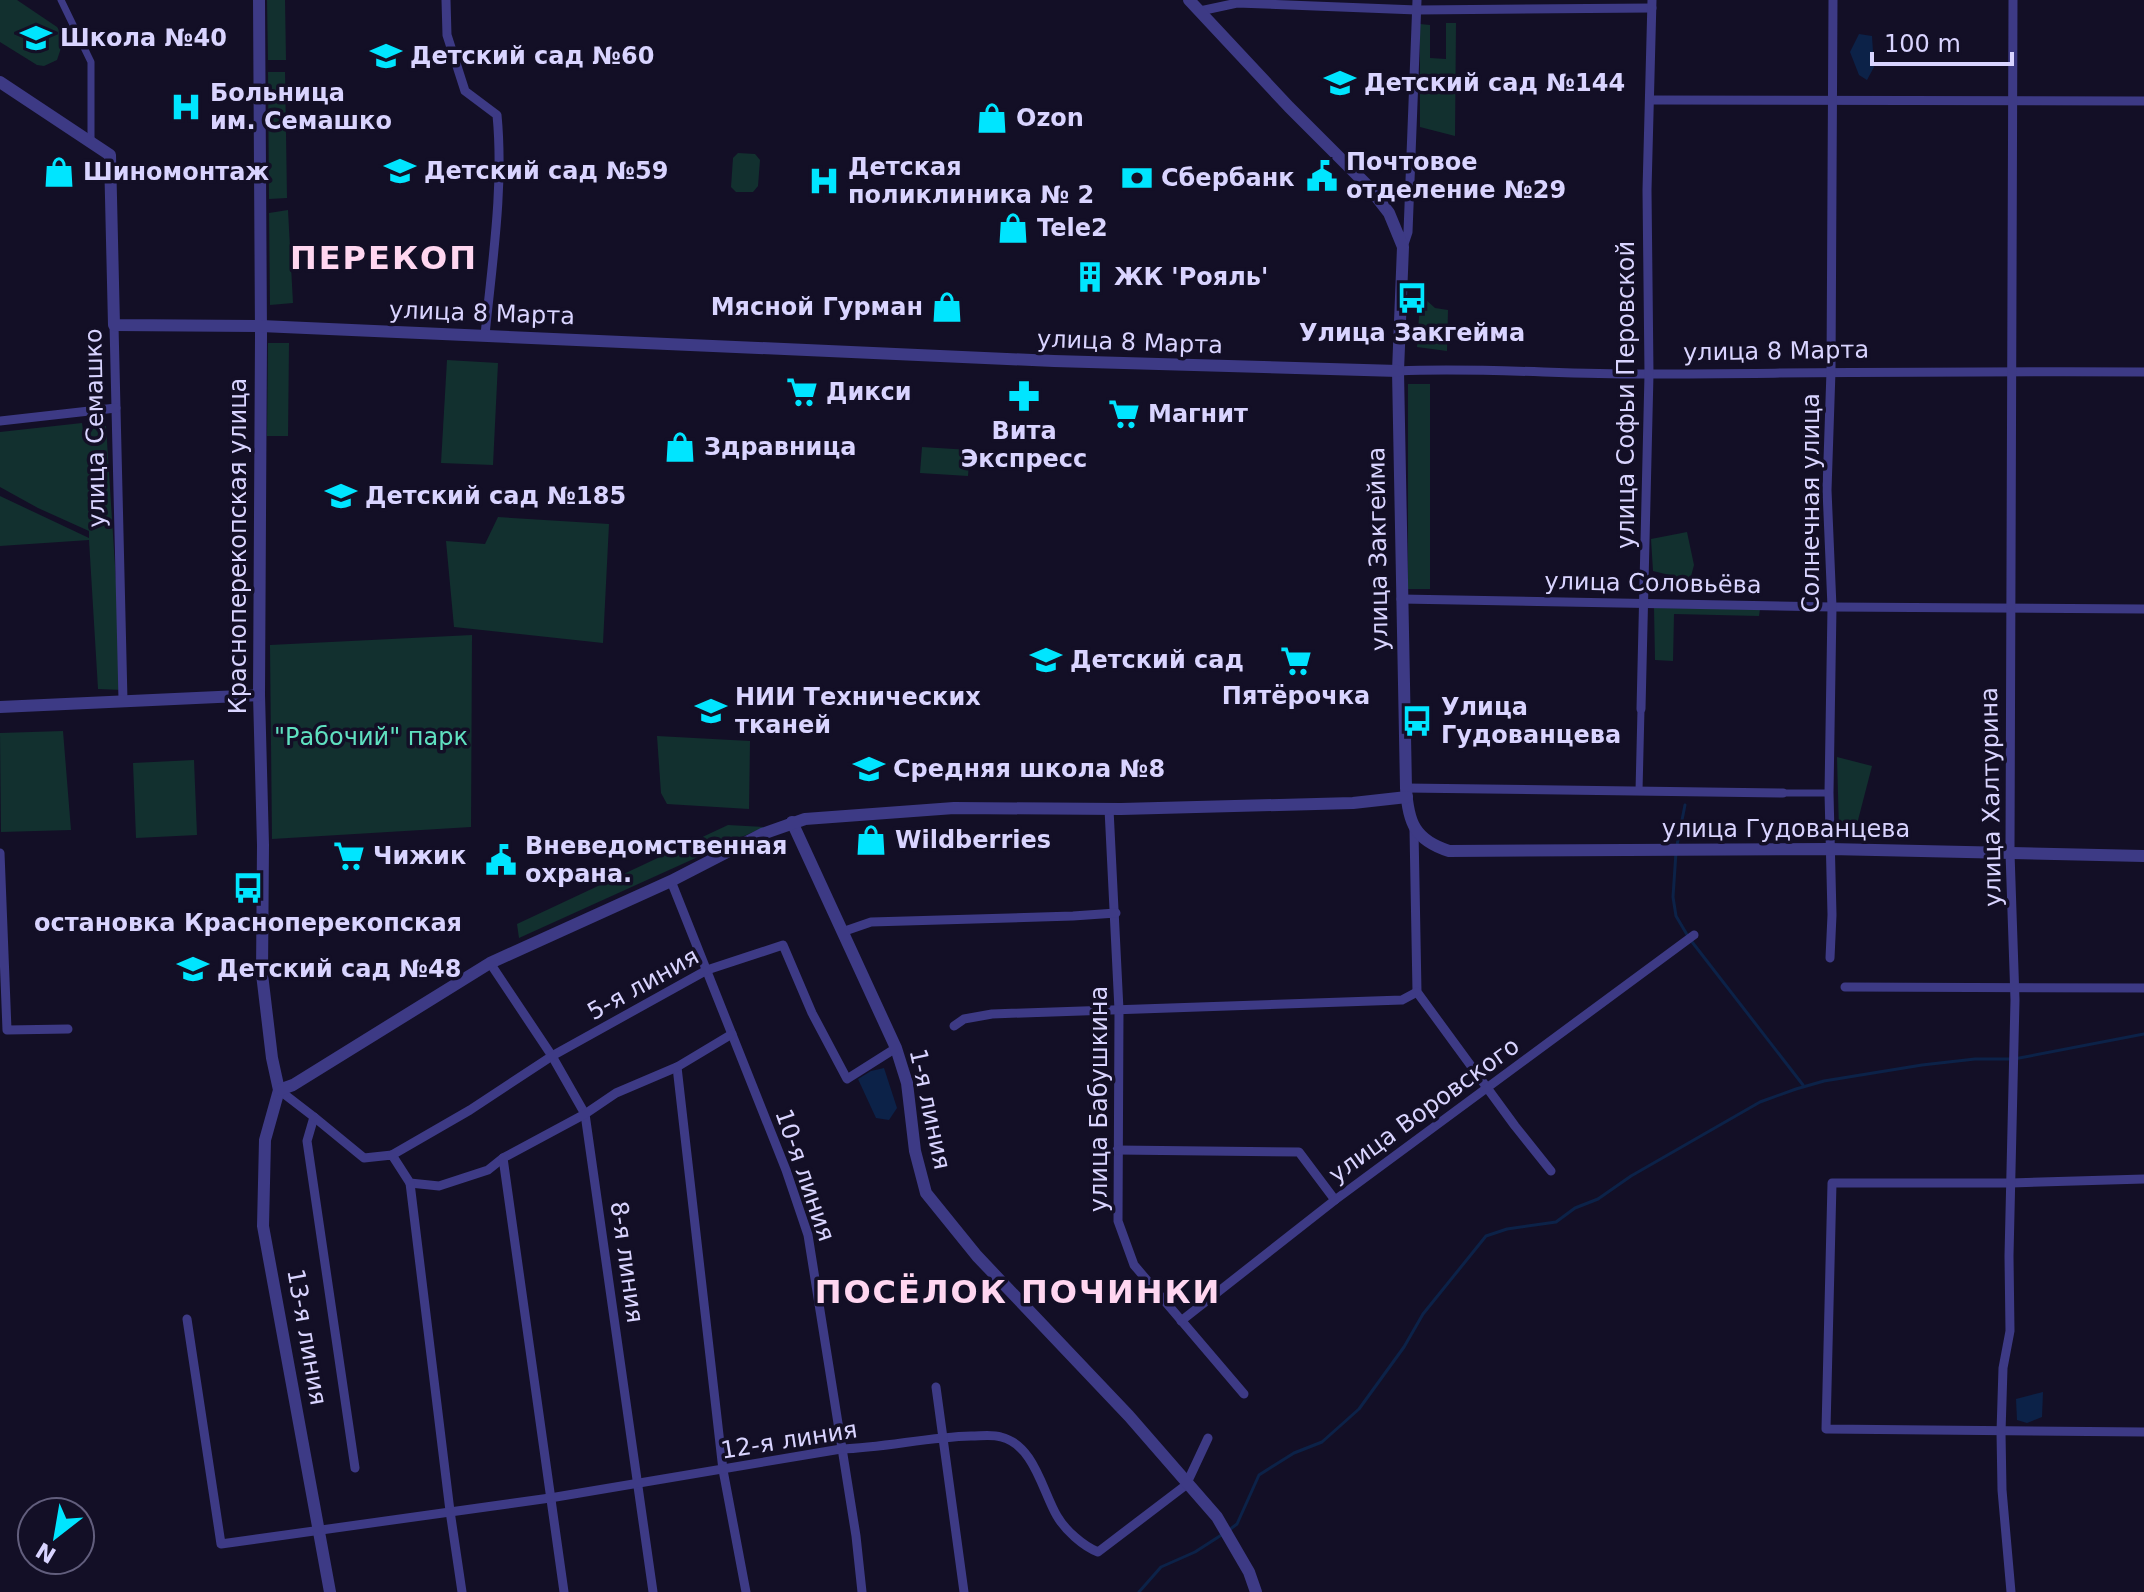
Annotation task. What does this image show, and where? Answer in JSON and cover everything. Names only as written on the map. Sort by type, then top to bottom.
[{"type":"street","points":[[61,0],[91,62],[91,142]]},
{"type":"street","name":"Красноперекопская улица","points":[[259,0],[262,974],[279,1090]]},
{"type":"street","points":[[446,0],[447,35],[465,91],[497,115],[496,198],[485,335]]},
{"type":"street","name":"улица Закгейма","points":[[1189,0],[1368,186],[1389,213],[1403,247]]},
{"type":"street","name":"Солнечная улица","points":[[1830,958],[1832,607],[1827,490],[1831,371],[1833,0]]},
{"type":"street","name":"улица Халтурина","points":[[2011,1592],[2002,1490],[2001,1432],[2003,1368],[2010,1331],[2015,988],[2010,853],[2013,0]]},
{"type":"street","points":[[1200,11],[1237,3],[1652,4]]},
{"type":"street","name":"улица Софьи Перовской","points":[[1639,791],[1649,374],[1647,190],[1652,4]]},
{"type":"street","name":"улица Закгейма","points":[[1414,830],[1407,792],[1398,371],[1403,247],[1408,232],[1417,5]]},
{"type":"street","points":[[0,82],[91,142]]},
{"type":"street","points":[[1650,100],[2144,101]]},
{"type":"street","name":"улица Семашко","points":[[91,142],[110,155],[123,700]]},
{"type":"street","name":"улица 8 Марта","points":[[114,325],[261,326],[1066,362],[1398,371],[1649,374],[2144,372]]},
{"type":"street","points":[[0,421],[116,408]]},
{"type":"street","name":"улица Соловьёва","points":[[1401,599],[2144,609]]},
{"type":"street","points":[[0,707],[259,695]]},
{"type":"street","points":[[279,1090],[293,1085],[490,963],[671,881],[762,834],[805,819],[954,808],[1109,809],[1353,803],[1407,792],[1829,793]]},
{"type":"street","name":"улица Бабушкина","points":[[1109,809],[1119,1010],[1118,1221],[1134,1265],[1244,1394]]},
{"type":"street","name":"1-я линия","points":[[792,822],[896,1048],[907,1083],[915,1151],[926,1193],[977,1256],[1129,1416],[1226,1532],[1249,1572],[1256,1592]]},
{"type":"street","points":[[1414,830],[1417,992],[1551,1171]]},
{"type":"street","name":"улица Гудованцева","points":[[1414,830],[1428,844],[1449,851],[1830,849],[2144,856]]},
{"type":"street","points":[[0,853],[7,1030],[68,1029]]},
{"type":"street","name":"10-я линия","points":[[671,881],[786,1170],[808,1235],[856,1536],[862,1592]]},
{"type":"street","points":[[842,932],[871,922],[1116,913]]},
{"type":"street","name":"улица Воровского","points":[[1181,1321],[1335,1200],[1694,935]]},
{"type":"street","name":"5-я линия","points":[[392,1155],[470,1110],[552,1056],[707,970],[783,945],[812,1013],[847,1079],[896,1048]]},
{"type":"street","name":"8-я линия","points":[[490,963],[552,1056],[585,1114],[653,1592]]},
{"type":"street","points":[[1845,987],[2144,988]]},
{"type":"street","points":[[954,1026],[964,1019],[992,1014],[1402,1000],[1417,992]]},
{"type":"street","points":[[410,1183],[439,1186],[488,1170],[503,1158],[585,1114],[616,1093],[677,1067],[732,1034]]},
{"type":"street","points":[[677,1067],[723,1470],[746,1592]]},
{"type":"street","points":[[279,1090],[364,1158],[392,1155],[410,1183],[462,1592]]},
{"type":"street","name":"13-я линия","points":[[279,1090],[265,1140],[263,1226],[330,1592]]},
{"type":"street","points":[[314,1117],[307,1141],[355,1468]]},
{"type":"street","points":[[1117,1150],[1299,1152],[1335,1200]]},
{"type":"street","points":[[503,1158],[564,1592]]},
{"type":"street","points":[[2144,1179],[1832,1183],[1826,1429],[2144,1432]]},
{"type":"street","name":"12-я линия","points":[[187,1319],[221,1544],[550,1498],[841,1449],[865,1449],[941,1438],[997,1436],[1012,1440],[1025,1452],[1058,1519],[1086,1547],[1098,1552],[1186,1485]]},
{"type":"street","points":[[936,1387],[964,1592]]},
{"type":"street","points":[[1186,1485],[1208,1438]]},
{"type":"green space","points":[[0,0],[17,0],[57,27],[63,42],[57,60],[44,66],[37,65],[0,42]]},
{"type":"green space","points":[[267,0],[285,0],[286,60],[268,60]]},
{"type":"green space","points":[[1446,23],[1456,23],[1455,136],[1420,127],[1420,24],[1430,25],[1430,58],[1446,59]]},
{"type":"green space","points":[[268,72],[285,72],[287,198],[269,199]]},
{"type":"green space","points":[[738,153],[755,154],[760,160],[758,186],[753,192],[736,192],[731,187],[733,158]]},
{"type":"green space","points":[[288,210],[293,303],[270,305],[269,213]]},
{"type":"green space","points":[[1425,299],[1435,308],[1448,310],[1447,351],[1417,347],[1420,301]]},
{"type":"green space","points":[[268,343],[289,343],[288,436],[267,436]]},
{"type":"green space","points":[[447,360],[498,363],[493,465],[441,463]]},
{"type":"green space","points":[[1408,384],[1430,384],[1430,589],[1408,589]]},
{"type":"green space","points":[[82,423],[83,430],[106,426],[123,690],[98,689],[89,540],[0,546],[0,496],[89,538],[89,531],[0,487],[0,432]]},
{"type":"green space","points":[[922,447],[970,450],[968,476],[920,473]]},
{"type":"green space","points":[[498,517],[609,524],[603,643],[454,627],[446,541],[485,544]]},
{"type":"green space","points":[[1687,532],[1694,565],[1690,580],[1653,571],[1651,539]]},
{"type":"green space","points":[[1654,608],[1760,609],[1759,616],[1674,614],[1673,661],[1655,660]]},
{"type":"green space","name":"\"Рабочий\" парк","points":[[472,635],[471,827],[272,839],[270,645]]},
{"type":"green space","points":[[63,731],[71,830],[1,832],[0,733]]},
{"type":"green space","points":[[657,736],[750,741],[749,809],[667,804],[661,793]]},
{"type":"green space","points":[[1837,757],[1872,766],[1857,824],[1839,830]]},
{"type":"green space","points":[[194,760],[197,835],[136,838],[133,763]]},
{"type":"green space","points":[[728,825],[764,827],[519,938],[517,924]]},
{"type":"water","points":[[1859,34],[1872,36],[1874,67],[1867,80],[1859,75],[1850,52]]},
{"type":"water","points":[[884,1068],[897,1108],[889,1120],[876,1118],[858,1079]]},
{"type":"water","points":[[2043,1392],[2042,1417],[2027,1423],[2017,1420],[2016,1399]]},
{"type":"waterway","points":[[1677,845],[1685,805]]},
{"type":"waterway","points":[[1676,852],[1673,897],[1676,916],[1689,938],[1803,1085]]},
{"type":"waterway","points":[[1229,1530],[1237,1524],[1259,1475],[1294,1453],[1322,1442],[1359,1409],[1404,1347],[1423,1314],[1486,1236],[1507,1229],[1556,1222],[1575,1208],[1598,1199],[1631,1176],[1760,1102],[1796,1089],[1824,1081],[1922,1065],[1975,1059],[2014,1059],[2144,1034]]},
{"type":"waterway","points":[[1139,1592],[1161,1567],[1195,1552],[1223,1534]]},
{"type":"place","name":"Школа №40","points":[[36,38]]},
{"type":"place","name":"Детский сад №60","points":[[386,56]]},
{"type":"place","name":"Детский сад №144","points":[[1340,83]]},
{"type":"place","name":"Больница им. Семашко","points":[[186,107]]},
{"type":"place","name":"Ozon","points":[[992,118]]},
{"type":"place","name":"Детский сад №59","points":[[400,171]]},
{"type":"place","name":"Шиномонтаж","points":[[59,172]]},
{"type":"place","name":"Почтовое отделение №29","points":[[1322,176]]},
{"type":"place","name":"Сбербанк","points":[[1137,178]]},
{"type":"place","name":"Детская поликлиника № 2","points":[[824,181]]},
{"type":"place","name":"Tele2","points":[[1013,228]]},
{"type":"place","name":"ЖК 'Рояль'","points":[[1090,277]]},
{"type":"place","name":"Улица Закгейма","points":[[1412,298]]},
{"type":"place","name":"Мясной Гурман","points":[[947,307]]},
{"type":"place","name":"Дикси","points":[[802,392]]},
{"type":"place","name":"Вита Экспресс","points":[[1024,396]]},
{"type":"place","name":"Магнит","points":[[1124,414]]},
{"type":"place","name":"Здравница","points":[[680,447]]},
{"type":"place","name":"Детский сад №185","points":[[341,496]]},
{"type":"place","name":"Детский сад","points":[[1046,660]]},
{"type":"place","name":"Пятёрочка","points":[[1296,661]]},
{"type":"place","name":"НИИ Технических тканей","points":[[711,711]]},
{"type":"place","name":"Улица Гудованцева","points":[[1417,721]]},
{"type":"place","name":"Средняя школа №8","points":[[869,769]]},
{"type":"place","name":"Wildberries","points":[[871,840]]},
{"type":"place","name":"Чижик","points":[[349,856]]},
{"type":"place","name":"Вневедомственная охрана.","points":[[501,860]]},
{"type":"place","name":"остановка Красноперекопская","points":[[248,888]]},
{"type":"place","name":"Детский сад №48","points":[[193,969]]},
{"type":"district","name":"ПЕРЕКОП","points":[[384,258]]},
{"type":"district","name":"ПОСЁЛОК ПОЧИНКИ","points":[[1018,1292]]}]
